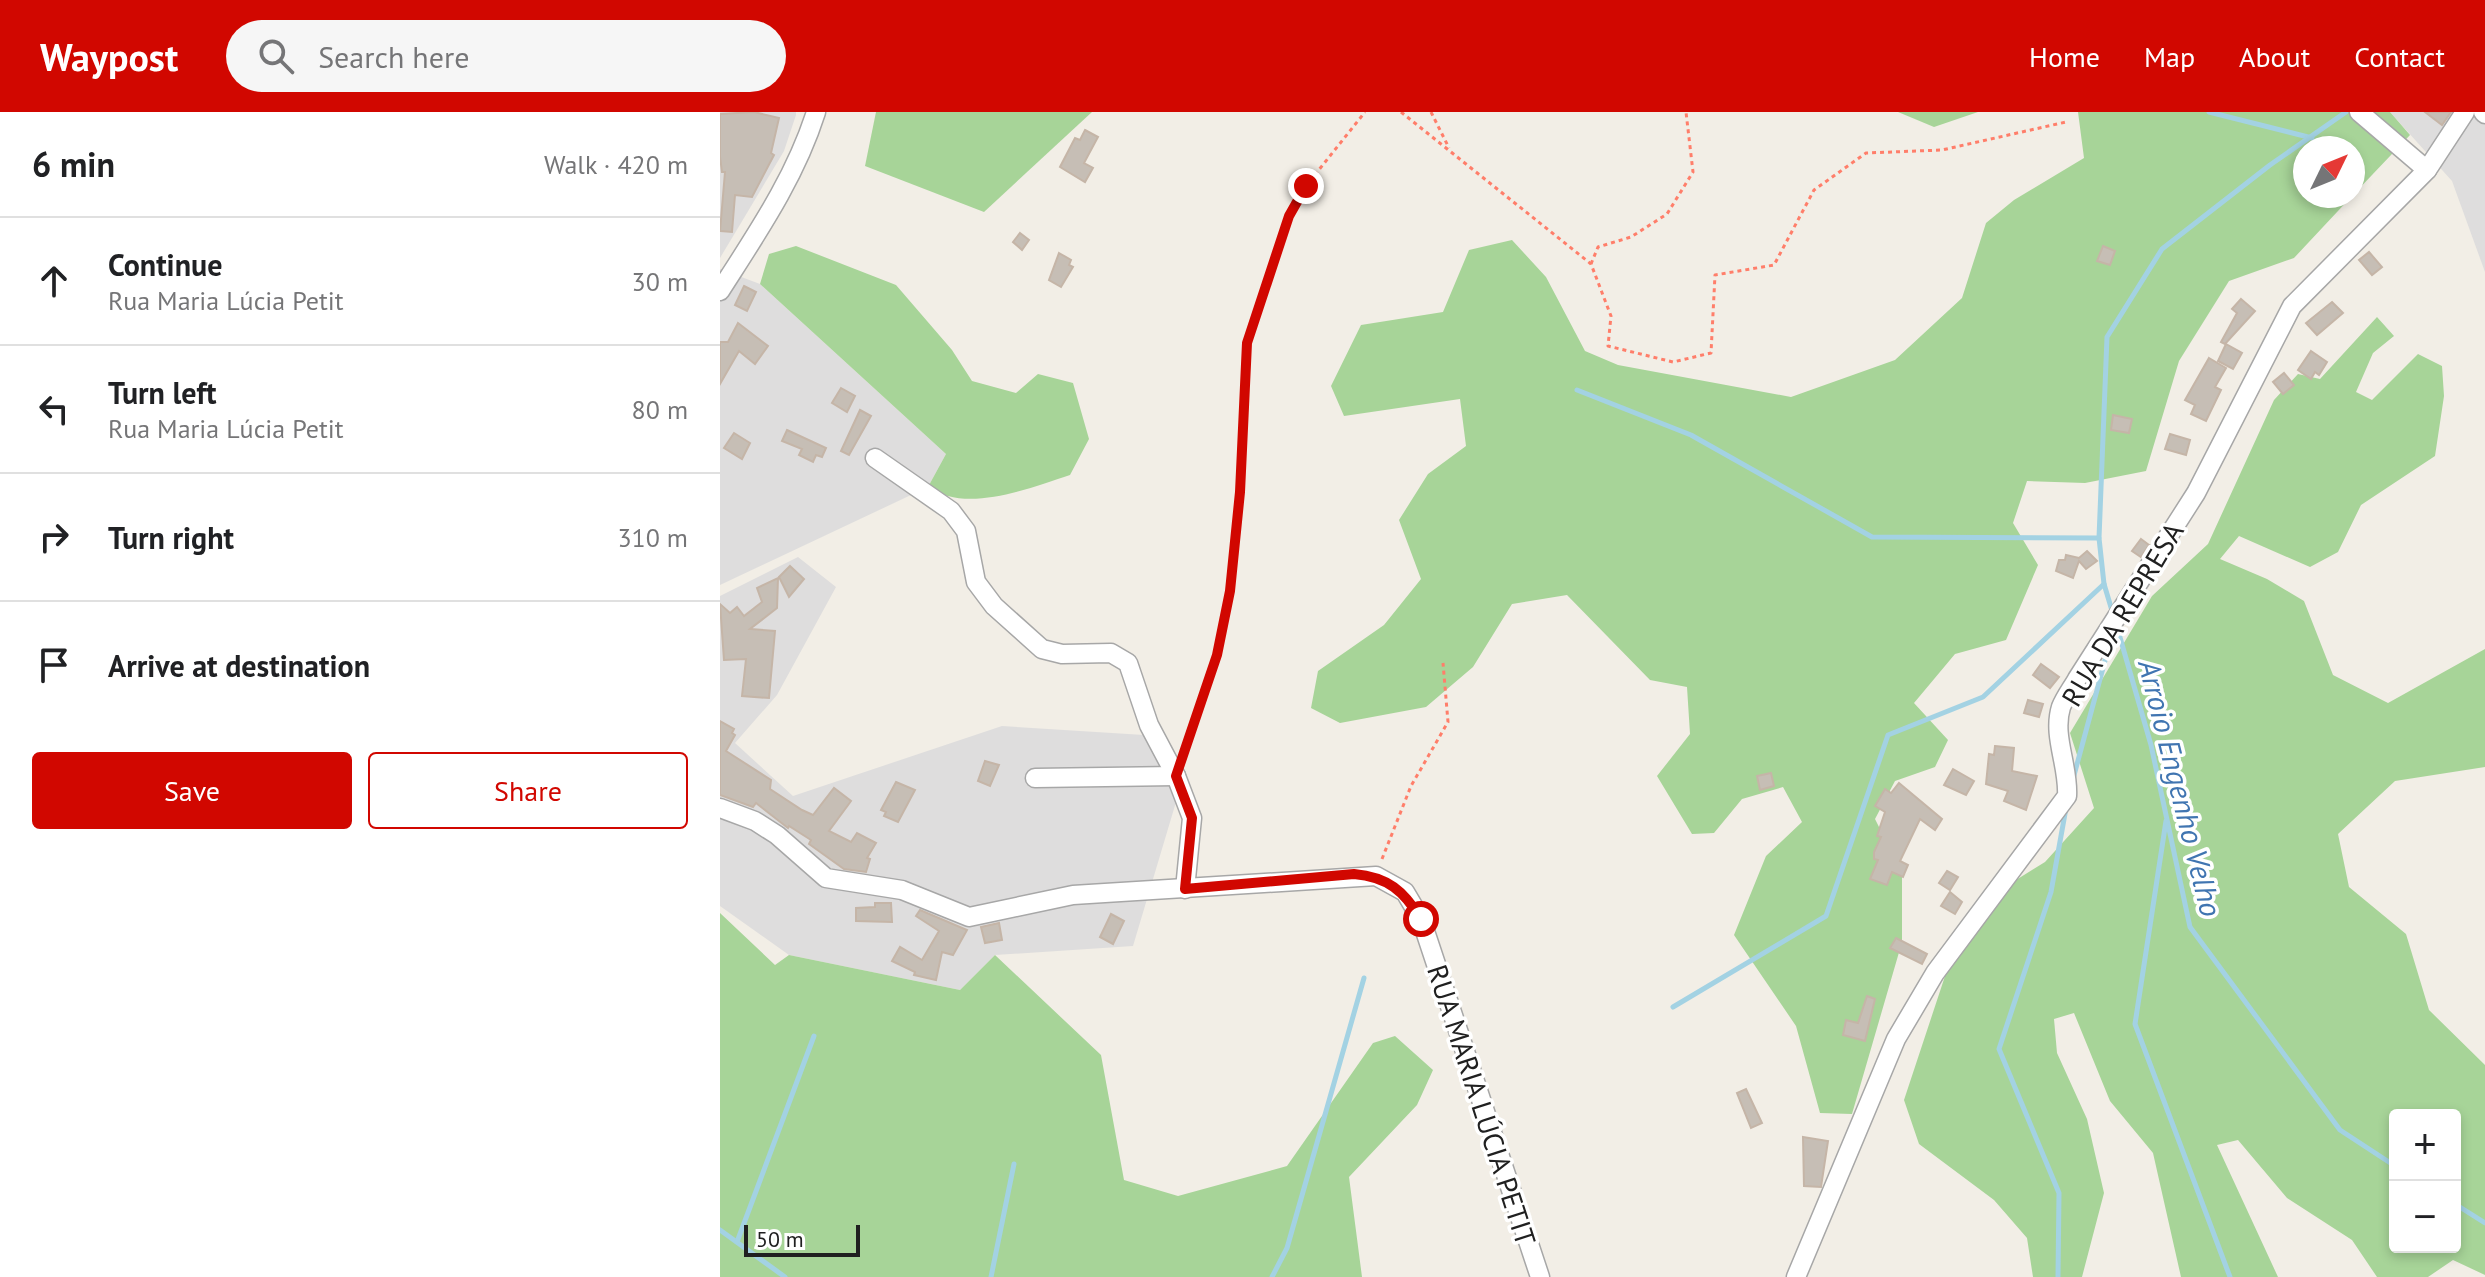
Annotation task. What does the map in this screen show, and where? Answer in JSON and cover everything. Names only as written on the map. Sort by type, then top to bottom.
[{"type":"street","points":[[720,291],[778,201],[803,154],[816,112]]},
{"type":"street","points":[[2359,112],[2427,170]]},
{"type":"street","name":"RUA DA REPRESA","points":[[1796,1277],[1896,1039],[1935,973],[2067,796],[2069,778],[2058,731],[2062,706],[2077,679],[2196,493],[2292,306],[2427,170],[2465,112]]},
{"type":"street","points":[[875,458],[951,511],[966,531],[976,582],[994,606],[1042,649],[1062,654],[1111,653],[1128,663],[1149,725],[1176,776],[1192,818],[1185,889]]},
{"type":"street","points":[[1035,778],[1176,776]]},
{"type":"street","points":[[720,808],[766,828],[826,878],[902,890],[969,917],[1073,895],[1354,874],[1376,876]]},
{"type":"street","name":"RUA MARIA LÚCIA PETIT","points":[[1376,876],[1405,892],[1421,919],[1540,1277]]},
{"type":"path","points":[[1176,776],[1217,655],[1230,591],[1240,492],[1247,343],[1289,216],[1306,186],[1365,112]]},
{"type":"path","points":[[1401,112],[1591,264],[1611,316],[1608,346],[1673,362],[1711,353],[1715,275],[1774,265],[1814,190],[1866,153],[1942,150],[2066,122]]},
{"type":"path","points":[[1431,112],[1450,152]]},
{"type":"path","points":[[1591,264],[1598,247],[1631,237],[1667,214],[1693,172],[1686,112]]},
{"type":"path","points":[[1376,876],[1411,786],[1448,722],[1443,663]]},
{"type":"shaded area","points":[[720,112],[796,112],[796,115],[784,151],[720,258]]},
{"type":"shaded area","points":[[2390,112],[2485,112],[2485,272],[2452,181]]},
{"type":"shaded area","points":[[720,269],[760,284],[946,454],[928,487],[720,585]]},
{"type":"shaded area","points":[[798,557],[836,587],[777,695],[735,743],[793,796],[1002,726],[1144,735],[1179,792],[1133,946],[995,955],[960,990],[789,955],[720,906],[720,596]]},
{"type":"green space","points":[[876,112],[1092,112],[984,212],[865,166]]},
{"type":"green space","points":[[1898,112],[1978,112],[1934,127]]},
{"type":"green space","points":[[2078,112],[2390,112],[2410,135],[2365,182],[2365,136],[2293,136],[2293,208],[2341,208],[2294,258],[2229,281],[2179,361],[2146,471],[2085,483],[2027,481],[2013,523],[2038,565],[2006,640],[1955,654],[1914,703],[1948,740],[1935,767],[1895,781],[1875,819],[1902,873],[1902,942],[1852,1114],[1820,1113],[1796,1026],[1734,935],[1766,856],[1802,822],[1783,787],[1742,799],[1714,833],[1692,834],[1657,776],[1690,734],[1687,687],[1650,680],[1567,595],[1512,604],[1473,667],[1426,707],[1340,723],[1311,708],[1318,671],[1384,625],[1421,579],[1399,520],[1428,474],[1466,446],[1460,399],[1344,416],[1331,386],[1361,325],[1443,312],[1469,250],[1512,240],[1546,277],[1585,351],[1618,365],[1791,397],[1895,360],[1962,298],[1986,223],[2014,200],[2084,158]]},
{"type":"green space","points":[[796,246],[896,285],[952,350],[972,381],[1016,393],[1038,374],[1073,383],[1089,439],[1070,475],[1018,492],[979,498],[943,495],[928,487],[946,454],[760,284],[769,254]]},
{"type":"green space","points":[[2377,317],[2394,336],[2373,353],[2356,392],[2372,400],[2418,354],[2442,366],[2444,396],[2435,456],[2361,505],[2338,552],[2310,567],[2239,536],[2220,559],[2267,579],[2304,601],[2333,675],[2388,703],[2485,649],[2485,767],[2395,781],[2338,834],[2349,887],[2406,934],[2429,1010],[2485,1065],[2485,1275],[2453,1260],[2428,1277],[2377,1277],[2352,1240],[2287,1198],[2238,1140],[2217,1145],[2278,1277],[2181,1277],[2153,1153],[2110,1101],[2074,1013],[2054,1019],[2057,1053],[2087,1119],[2104,1193],[2082,1277],[2033,1277],[2027,1238],[1994,1200],[1919,1144],[1904,1100],[1949,964],[1992,895],[2045,862],[2094,808],[2070,733],[2152,596],[2208,544],[2274,400],[2298,374],[2320,379]]},
{"type":"green space","points":[[720,913],[775,965],[789,955],[960,990],[995,955],[1101,1055],[1124,1180],[1178,1196],[1287,1166],[1373,1043],[1395,1036],[1433,1070],[1417,1105],[1349,1177],[1362,1277],[720,1277]]},
{"type":"building","points":[[754,112],[779,118],[771,153],[774,155],[752,197],[735,195],[732,232],[720,231],[725,172],[722,172],[720,157],[720,114]]},
{"type":"building","points":[[2425,112],[2451,112],[2442,125]]},
{"type":"building","points":[[1085,130],[1098,137],[1084,163],[1093,168],[1085,182],[1060,167],[1075,138],[1080,140]]},
{"type":"building","points":[[1020,233],[1029,240],[1022,250],[1013,242]]},
{"type":"building","points":[[2103,246],[2115,251],[2110,265],[2097,261]]},
{"type":"building","points":[[2369,252],[2382,267],[2372,275],[2359,260]]},
{"type":"building","points":[[1059,253],[1071,260],[1069,265],[1073,267],[1061,287],[1049,280]]},
{"type":"building","points":[[744,286],[756,292],[747,311],[735,305]]},
{"type":"building","points":[[2241,299],[2255,311],[2225,344],[2221,342],[2237,313],[2232,309]]},
{"type":"building","points":[[2332,302],[2343,313],[2317,335],[2306,323]]},
{"type":"building","points":[[738,323],[768,346],[755,364],[739,351],[720,384],[720,342],[728,342]]},
{"type":"building","points":[[2226,344],[2242,353],[2233,369],[2218,361]]},
{"type":"building","points":[[2311,351],[2327,362],[2319,375],[2315,372],[2311,379],[2298,370]]},
{"type":"building","points":[[2209,358],[2226,368],[2215,387],[2221,390],[2206,421],[2191,414],[2195,405],[2185,400]]},
{"type":"building","points":[[2284,373],[2294,385],[2283,394],[2273,382]]},
{"type":"building","points":[[841,388],[855,396],[847,412],[832,403]]},
{"type":"building","points":[[860,410],[871,416],[849,455],[841,451]]},
{"type":"building","points":[[2113,415],[2132,419],[2129,433],[2111,430]]},
{"type":"building","points":[[787,430],[826,448],[822,457],[816,455],[813,462],[799,455],[802,449],[782,441]]},
{"type":"building","points":[[734,433],[750,443],[742,459],[724,448]]},
{"type":"building","points":[[2170,434],[2190,440],[2186,455],[2165,449]]},
{"type":"building","points":[[2141,539],[2149,545],[2141,557],[2132,551]]},
{"type":"building","points":[[2087,551],[2097,561],[2086,569],[2079,561],[2073,578],[2056,571],[2059,560],[2065,560],[2066,555],[2079,558]]},
{"type":"building","points":[[790,566],[804,579],[789,597],[779,577]]},
{"type":"building","points":[[778,578],[777,608],[750,629],[775,631],[769,698],[742,696],[746,659],[724,660],[720,604],[730,613],[737,607],[744,616],[762,602],[757,588]]},
{"type":"building","points":[[2041,664],[2059,677],[2050,688],[2033,675]]},
{"type":"building","points":[[2028,700],[2043,704],[2039,717],[2024,713]]},
{"type":"building","points":[[720,721],[734,729],[732,733],[735,735],[726,751],[771,780],[770,789],[802,810],[813,815],[834,788],[851,801],[829,831],[851,842],[857,833],[876,843],[867,858],[870,859],[866,872],[844,869],[809,844],[811,840],[788,828],[756,803],[753,807],[720,795]]},
{"type":"building","points":[[1995,746],[2014,748],[2012,771],[2037,776],[2026,810],[2004,801],[2008,791],[1986,784],[1989,754],[1994,755]]},
{"type":"building","points":[[985,761],[999,765],[990,786],[978,781]]},
{"type":"building","points":[[1953,769],[1974,781],[1966,795],[1944,785]]},
{"type":"building","points":[[1771,773],[1774,786],[1760,790],[1757,776]]},
{"type":"building","points":[[896,782],[915,790],[898,822],[884,816],[886,812],[881,810]]},
{"type":"building","points":[[1899,783],[1942,819],[1935,830],[1920,819],[1900,861],[1908,865],[1903,877],[1892,872],[1887,885],[1870,879],[1878,860],[1874,859],[1874,852],[1881,837],[1877,836],[1885,812],[1875,806],[1885,789],[1891,793]]},
{"type":"building","points":[[1947,871],[1958,877],[1950,890],[1939,883]]},
{"type":"building","points":[[1950,892],[1962,902],[1955,914],[1941,906]]},
{"type":"building","points":[[875,903],[891,903],[892,922],[856,921],[856,908],[875,907]]},
{"type":"building","points":[[920,910],[967,930],[953,955],[942,952],[936,980],[914,975],[915,972],[892,961],[900,947],[922,960],[939,931],[916,916]]},
{"type":"building","points":[[1111,914],[1124,921],[1113,944],[1100,937]]},
{"type":"building","points":[[999,923],[1002,940],[985,943],[981,927]]},
{"type":"building","points":[[1896,938],[1927,954],[1922,964],[1890,948]]},
{"type":"building","points":[[1867,996],[1875,999],[1865,1041],[1843,1035],[1846,1020],[1858,1023]]},
{"type":"building","points":[[1746,1089],[1762,1123],[1751,1128],[1737,1093]]},
{"type":"building","points":[[1803,1137],[1828,1141],[1821,1187],[1804,1186]]},
{"type":"waterway","points":[[2209,112],[2304,136]]},
{"type":"waterway","points":[[2113,614],[2104,584],[2099,538],[2107,337],[2162,249],[2270,165],[2346,112]]},
{"type":"waterway","points":[[1577,390],[1691,435],[1872,537],[2099,538]]},
{"type":"waterway","points":[[1673,1007],[1826,916],[1888,735],[1983,697],[2104,584]]},
{"type":"waterway","name":"Arroio Engenho Velho","points":[[2117,627],[2151,745],[2190,927],[2340,1130],[2389,1162]]},
{"type":"waterway","points":[[2073,779],[2110,642]]},
{"type":"waterway","points":[[2058,1277],[2059,1193],[1999,1049],[2051,892],[2066,808]]},
{"type":"waterway","points":[[2166,821],[2135,1024],[2230,1277]]},
{"type":"waterway","points":[[1272,1277],[1287,1248],[1364,978]]},
{"type":"waterway","points":[[737,1242],[814,1036]]},
{"type":"waterway","points":[[991,1277],[1014,1164]]},
{"type":"waterway","name":"Arroio Engenho Velho","points":[[2461,1208],[2485,1223]]},
{"type":"waterway","points":[[720,1230],[785,1277]]},
{"type":"route","points":[[1306,186],[1289,216],[1247,343],[1240,492],[1230,591],[1217,655],[1176,776],[1192,818],[1185,889],[1354,874],[1376,876],[1405,892],[1421,919]]}]
